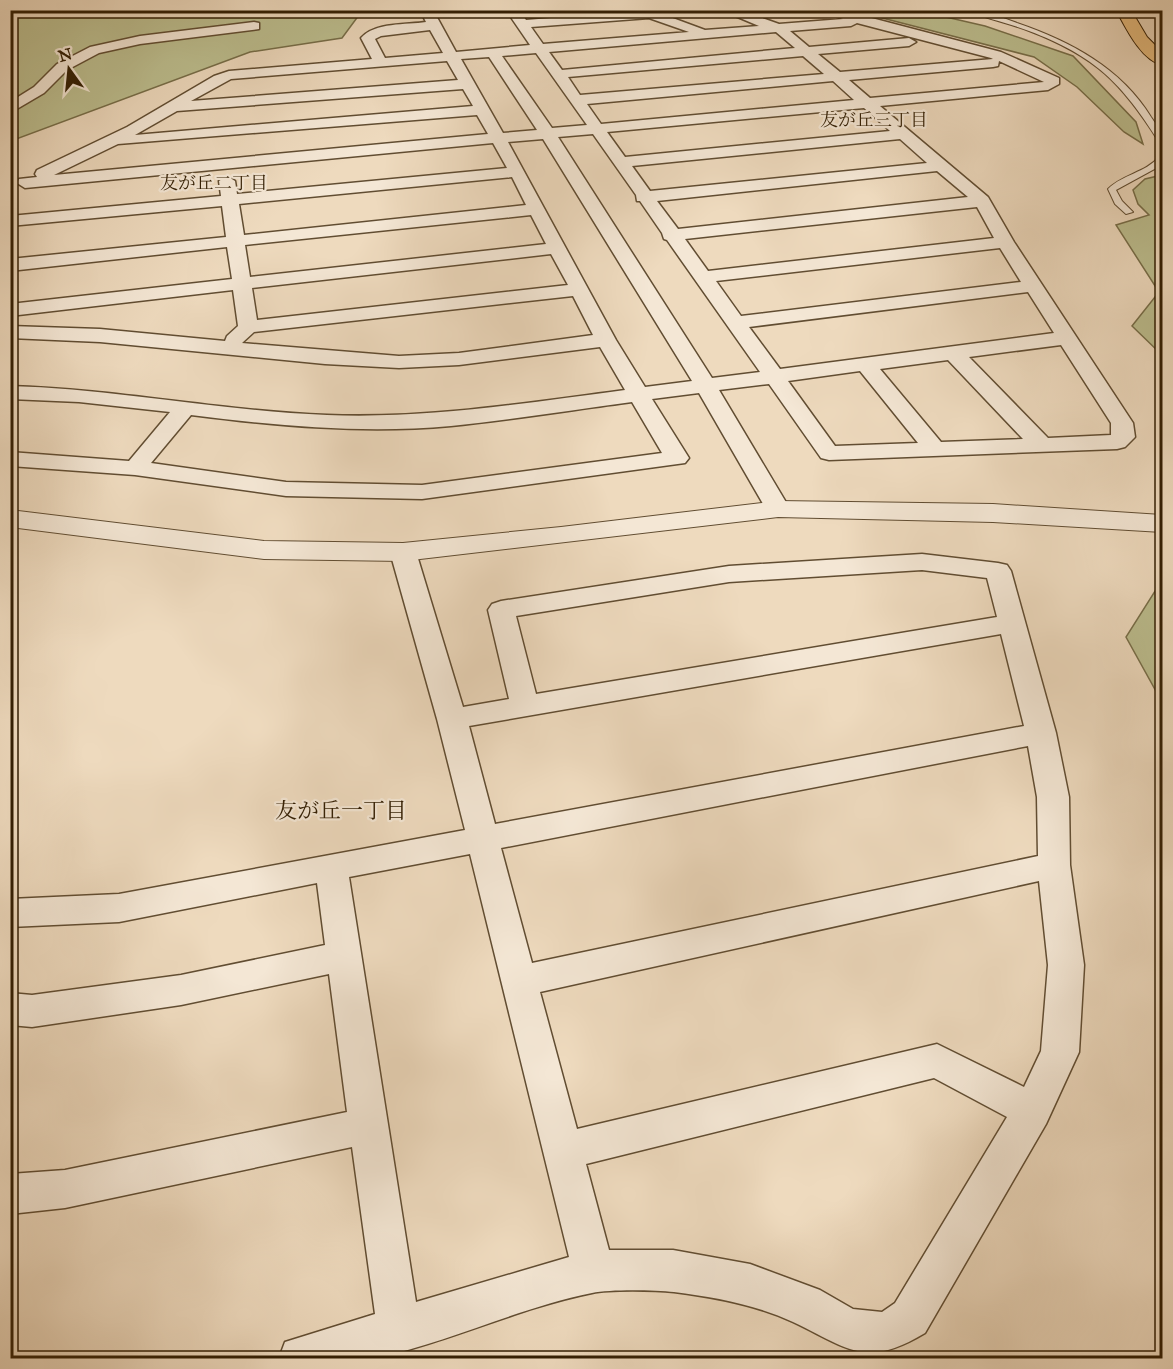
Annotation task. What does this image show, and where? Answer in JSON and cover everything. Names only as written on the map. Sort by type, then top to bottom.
[{"type":"main road","points":[[1124,10],[1142,40],[1162,60]]},
{"type":"street","points":[[10,459],[135,468],[286,489],[422,492],[676,458],[606,340],[517,172],[426,10]]},
{"type":"street","points":[[512,10],[670,235],[737,323],[829,453],[1117,442],[1124,437],[1122,423],[1005,242],[982,201],[780,29],[727,10]]},
{"type":"street","points":[[18,187],[225,165],[1048,87],[1054,81],[1014,61],[824,10]]},
{"type":"street","points":[[521,24],[650,14],[707,35]]},
{"type":"street","points":[[18,187],[115,141],[173,107],[207,81],[228,75],[859,21]]},
{"type":"street","points":[[381,62],[368,38],[377,32],[436,25]]},
{"type":"street","points":[[10,109],[39,90],[62,67],[95,50],[140,40],[254,26]]},
{"type":"street","points":[[558,74],[932,40]]},
{"type":"street","points":[[493,53],[549,135],[707,386],[778,509]]},
{"type":"street","points":[[577,100],[1014,61]]},
{"type":"street","points":[[173,107],[467,84]]},
{"type":"street","points":[[115,141],[481,110]]},
{"type":"street","points":[[221,133],[248,327]]},
{"type":"street","points":[[619,162],[905,134]]},
{"type":"street","points":[[643,196],[941,166]]},
{"type":"street","points":[[10,221],[517,172]]},
{"type":"street","points":[[670,235],[982,201]]},
{"type":"street","points":[[10,265],[537,209]]},
{"type":"street","points":[[703,277],[1005,242]]},
{"type":"street","points":[[10,310],[556,248]]},
{"type":"street","points":[[737,323],[1034,286]]},
{"type":"street","points":[[228,346],[248,327],[579,290]]},
{"type":"street","points":[[10,332],[119,336],[371,361],[425,361],[606,340]]},
{"type":"street","points":[[10,392],[186,407],[283,419],[372,424],[452,419],[641,396],[1066,338]]},
{"type":"street","points":[[952,353],[1042,445]]},
{"type":"street","points":[[865,364],[934,448]]},
{"type":"street","points":[[135,468],[186,407]]},
{"type":"street","points":[[10,518],[264,550],[403,552],[561,536],[778,509],[993,513],[1162,524]]},
{"type":"street","points":[[403,552],[452,719],[594,1270]]},
{"type":"street","points":[[301,1359],[594,1270],[673,1271],[750,1285],[805,1305],[847,1329],[870,1334],[888,1333],[910,1318],[1032,1111],[1060,1052],[1066,965],[1054,865],[1053,797],[1041,733],[998,571],[922,562],[729,574],[501,610],[525,706]]},
{"type":"street","points":[[452,719],[1012,623]]},
{"type":"street","points":[[10,913],[119,908],[483,841],[1041,733]]},
{"type":"street","points":[[520,981],[1054,865]]},
{"type":"street","points":[[331,869],[399,1331]]},
{"type":"street","points":[[10,1009],[32,1011],[181,990],[344,956]]},
{"type":"street","points":[[563,1151],[761,1101],[937,1061],[1032,1111]]},
{"type":"street","points":[[10,1194],[65,1189],[370,1125]]},
{"type":"lane","points":[[970,10],[1039,32],[1074,46],[1094,58],[1149,114],[1162,140]]},
{"type":"lane","points":[[1129,212],[1118,202],[1112,189],[1122,179],[1155,169],[1162,159]]},
{"type":"green space","points":[[10,11],[362,11],[342,38],[250,52],[11,141]]},
{"type":"green space","points":[[855,11],[920,11],[985,26],[1073,56],[1136,122],[1143,144],[1124,132],[1077,87],[1034,57]]},
{"type":"green space","points":[[1162,175],[1162,355],[1132,326],[1159,292],[1116,225],[1149,215],[1138,204],[1133,190],[1145,179]]},
{"type":"green space","points":[[1162,580],[1162,702],[1126,637]]},
{"type":"district","name":"友が丘三丁目","points":[[874,120]]},
{"type":"district","name":"友が丘二丁目","points":[[214,183]]},
{"type":"district","name":"友が丘一丁目","points":[[341,810]]}]
